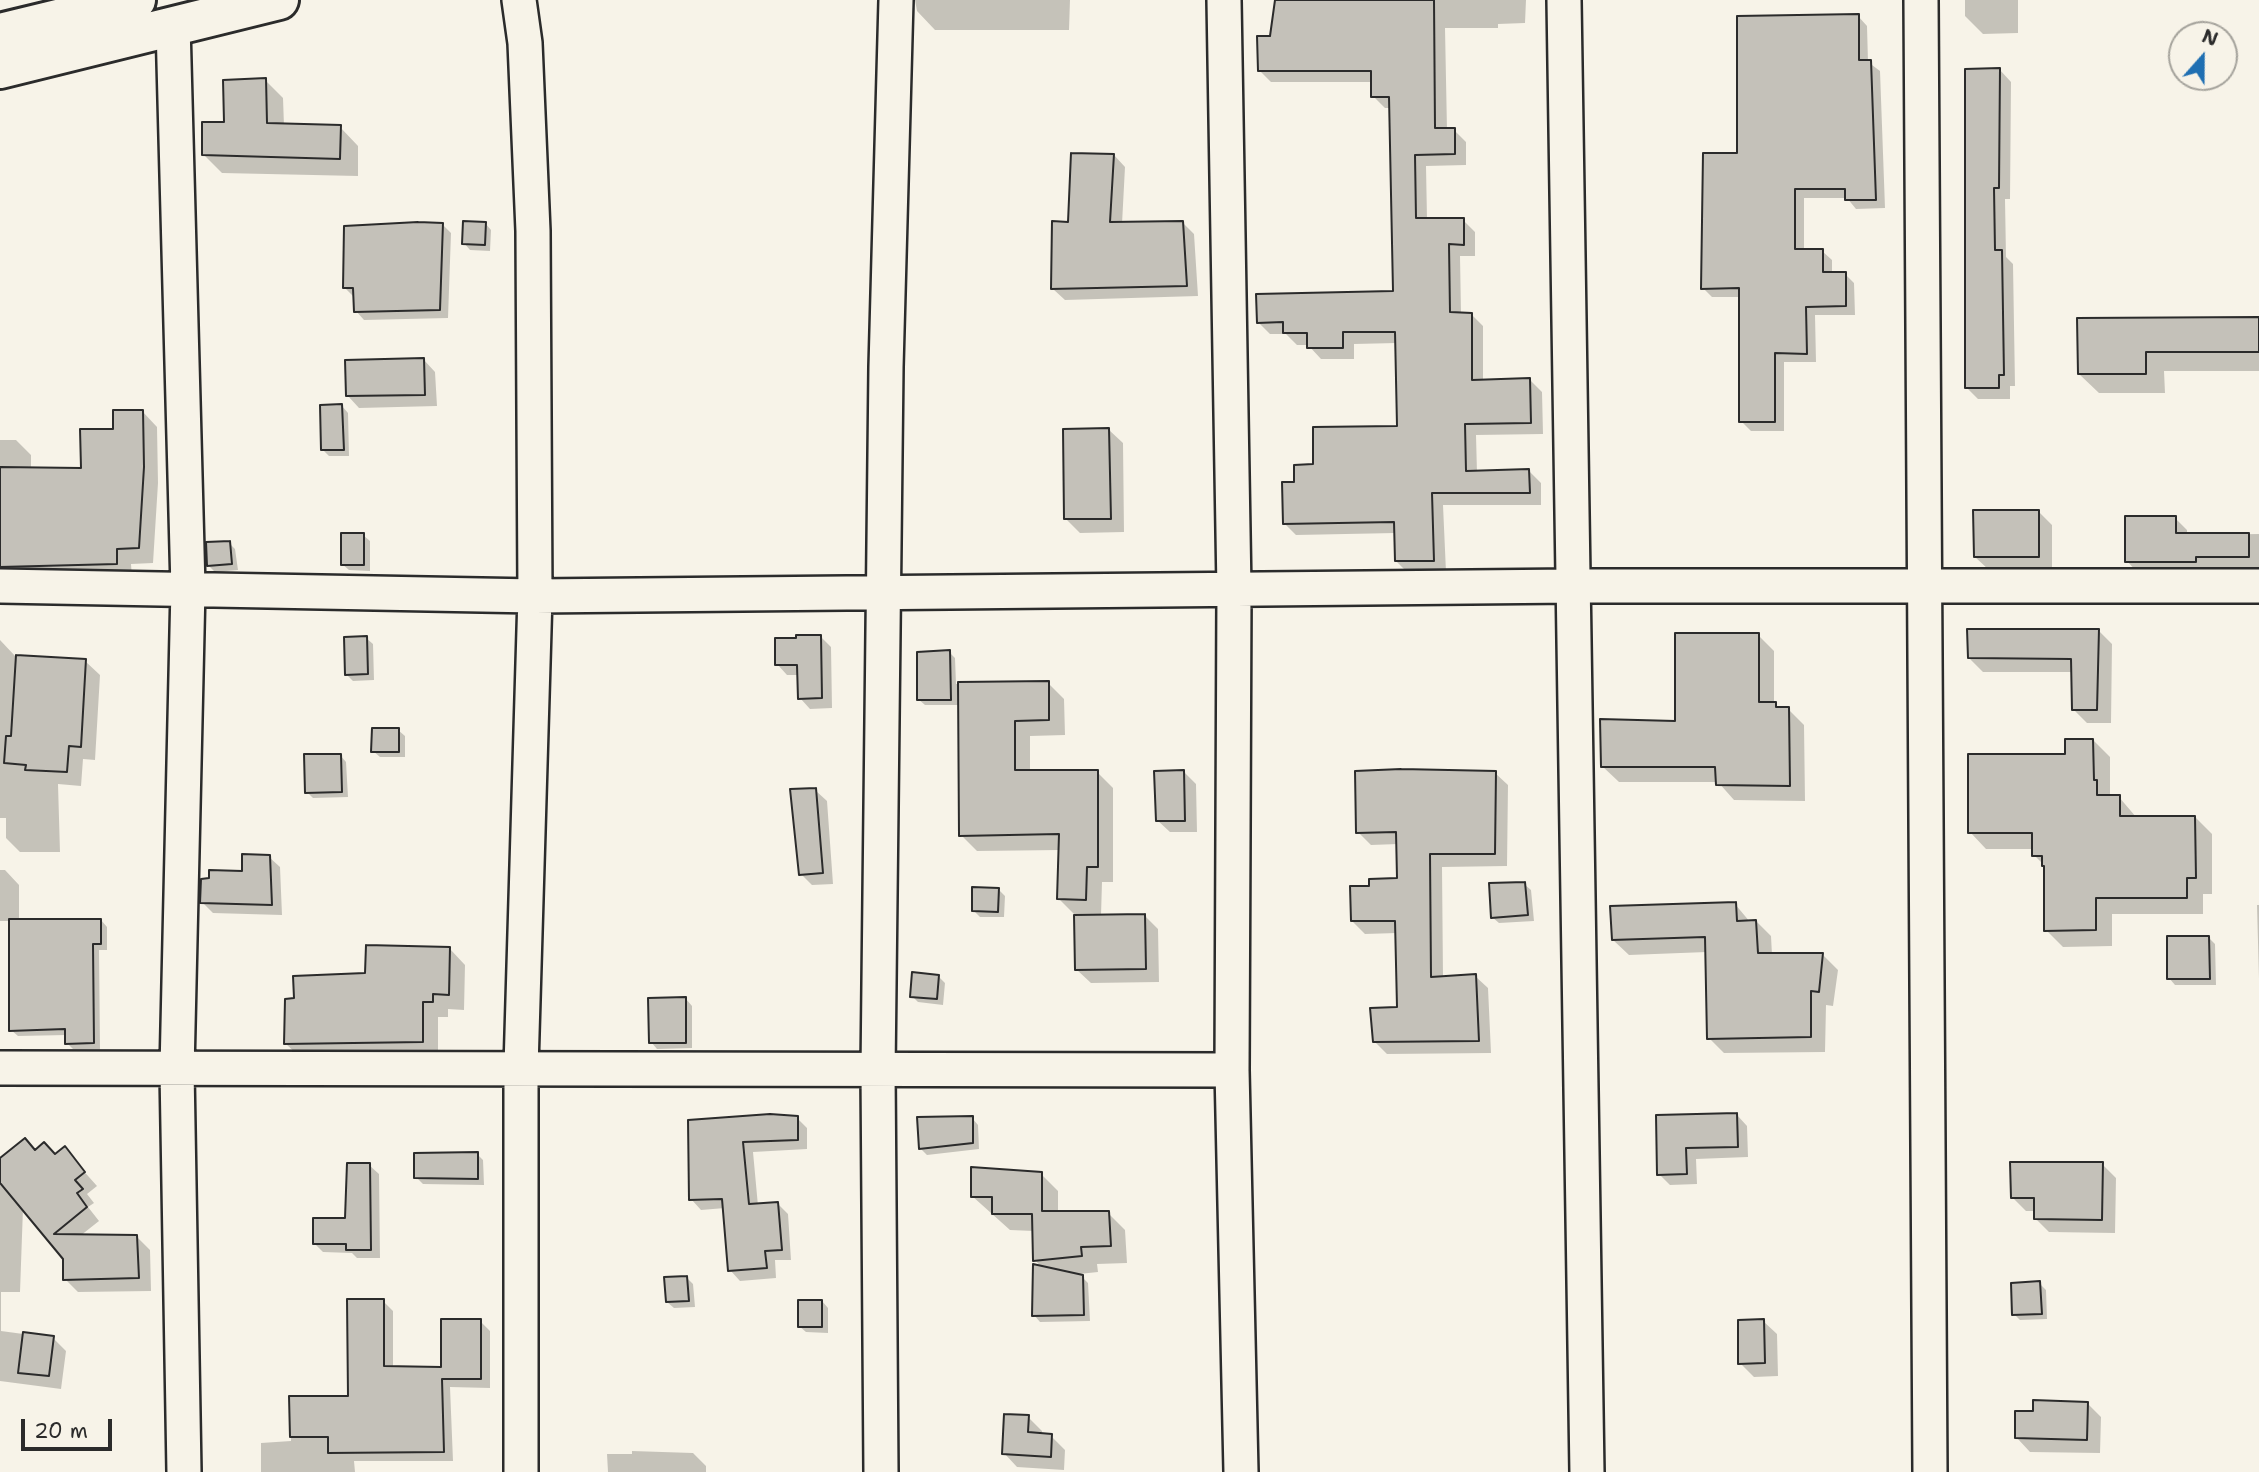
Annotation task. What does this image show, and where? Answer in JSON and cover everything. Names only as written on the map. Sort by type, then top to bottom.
[{"type":"highway","points":[[0,33],[136,0]]},
{"type":"highway","points":[[0,69],[279,0]]},
{"type":"street","points":[[519,0],[525,43],[533,231],[535,596],[521,1067],[521,1472]]},
{"type":"street","points":[[881,1472],[878,1071],[896,0]]},
{"type":"street","points":[[1224,0],[1234,590],[1232,1070],[1241,1472]]},
{"type":"street","points":[[1564,0],[1587,1472]]},
{"type":"street","points":[[1921,0],[1930,1472]]},
{"type":"street","points":[[173,25],[188,588],[177,1070],[184,1472]]},
{"type":"street","points":[[0,586],[535,596],[1574,586],[2259,586]]},
{"type":"street","points":[[0,1068],[1232,1070]]},
{"type":"building","points":[[1275,0],[1434,0],[1435,128],[1455,128],[1455,154],[1415,155],[1416,218],[1464,218],[1464,245],[1449,244],[1450,312],[1472,313],[1472,380],[1530,378],[1531,423],[1465,424],[1466,471],[1529,469],[1530,493],[1432,493],[1434,561],[1395,561],[1394,522],[1283,524],[1282,482],[1294,482],[1294,465],[1313,464],[1313,427],[1397,426],[1395,332],[1343,332],[1343,348],[1307,348],[1307,333],[1283,333],[1283,322],[1257,323],[1256,294],[1393,291],[1389,97],[1371,97],[1371,71],[1258,71],[1257,36],[1270,36]]},
{"type":"building","points":[[1859,14],[1859,60],[1871,60],[1876,200],[1845,200],[1845,189],[1795,189],[1795,249],[1823,249],[1823,272],[1846,272],[1846,306],[1806,307],[1807,354],[1775,353],[1775,422],[1739,422],[1739,288],[1701,289],[1703,153],[1737,153],[1737,16]]},
{"type":"building","points":[[2000,68],[1999,188],[1994,188],[1995,250],[2002,250],[2004,375],[1999,375],[1999,388],[1965,388],[1965,69]]},
{"type":"building","points":[[266,78],[267,123],[341,125],[340,159],[202,155],[202,122],[224,122],[223,80]]},
{"type":"building","points":[[1071,153],[1114,154],[1110,222],[1183,221],[1187,286],[1051,289],[1052,221],[1068,222]]},
{"type":"building","points":[[463,221],[486,222],[485,245],[462,244]]},
{"type":"building","points":[[443,223],[440,310],[354,312],[353,288],[343,288],[344,226]]},
{"type":"building","points":[[2259,317],[2259,352],[2146,352],[2146,374],[2078,374],[2077,318]]},
{"type":"building","points":[[424,358],[425,395],[346,396],[345,360]]},
{"type":"building","points":[[342,404],[344,450],[321,450],[320,405]]},
{"type":"building","points":[[113,410],[143,410],[144,467],[139,548],[117,549],[117,564],[0,567],[0,467],[81,468],[80,429],[113,429]]},
{"type":"building","points":[[1109,428],[1111,519],[1064,519],[1063,429]]},
{"type":"building","points":[[1973,510],[2039,510],[2039,557],[1974,557]]},
{"type":"building","points":[[2125,516],[2176,516],[2176,533],[2249,533],[2249,557],[2196,557],[2196,562],[2125,562]]},
{"type":"building","points":[[341,533],[364,533],[364,565],[341,565]]},
{"type":"building","points":[[230,541],[232,564],[207,566],[206,542]]},
{"type":"building","points":[[1967,629],[2099,629],[2097,710],[2072,710],[2071,659],[1968,658]]},
{"type":"building","points":[[1675,633],[1759,633],[1759,702],[1776,702],[1776,707],[1789,707],[1790,786],[1716,785],[1715,767],[1601,767],[1600,719],[1675,721]]},
{"type":"building","points":[[796,635],[821,635],[822,698],[798,699],[797,665],[775,665],[775,638],[796,638]]},
{"type":"building","points":[[367,636],[368,674],[345,675],[344,637]]},
{"type":"building","points":[[950,650],[951,700],[917,700],[917,652]]},
{"type":"building","points":[[16,655],[86,659],[81,747],[69,746],[67,772],[25,770],[26,765],[4,763],[6,736],[11,736]]},
{"type":"building","points":[[1049,681],[1049,720],[1015,721],[1015,770],[1098,770],[1098,867],[1087,867],[1086,900],[1057,899],[1059,834],[959,836],[958,682]]},
{"type":"building","points":[[372,728],[399,728],[399,752],[371,752]]},
{"type":"building","points":[[2065,739],[2093,739],[2097,795],[2120,795],[2120,816],[2195,816],[2196,878],[2187,878],[2187,898],[2096,898],[2096,930],[2044,931],[2044,866],[2042,856],[2032,856],[2032,833],[1968,833],[1968,754],[2065,754]]},
{"type":"building","points":[[304,754],[341,754],[342,792],[305,793]]},
{"type":"building","points":[[1184,770],[1185,821],[1156,821],[1154,771]]},
{"type":"building","points":[[1355,771],[1496,771],[1495,854],[1430,854],[1431,977],[1476,974],[1479,1041],[1373,1042],[1370,1008],[1397,1007],[1395,921],[1351,921],[1350,886],[1369,886],[1369,879],[1397,878],[1396,832],[1356,833]]},
{"type":"building","points":[[816,788],[823,873],[799,875],[790,789]]},
{"type":"building","points":[[242,854],[270,855],[272,905],[200,903],[201,879],[209,878],[209,870],[242,871]]},
{"type":"building","points":[[1525,882],[1528,915],[1491,918],[1489,883]]},
{"type":"building","points":[[972,887],[999,888],[998,912],[972,911]]},
{"type":"building","points":[[1736,902],[1737,921],[1756,920],[1758,953],[1823,953],[1819,992],[1811,991],[1811,1037],[1707,1039],[1705,937],[1612,940],[1610,906]]},
{"type":"building","points":[[1145,914],[1146,969],[1075,970],[1074,915]]},
{"type":"building","points":[[9,919],[101,919],[101,944],[93,944],[94,1043],[65,1044],[65,1029],[9,1031]]},
{"type":"building","points":[[2167,936],[2209,936],[2210,979],[2167,979]]},
{"type":"building","points":[[366,945],[450,947],[449,995],[433,994],[433,1002],[423,1002],[423,1042],[284,1044],[285,999],[294,998],[293,976],[365,973]]},
{"type":"building","points":[[912,972],[939,975],[937,999],[910,997]]},
{"type":"building","points":[[686,997],[686,1043],[649,1043],[648,998]]},
{"type":"building","points":[[1737,1113],[1738,1147],[1686,1148],[1687,1174],[1657,1175],[1656,1115]]},
{"type":"building","points":[[770,1114],[798,1116],[798,1140],[743,1142],[749,1204],[778,1202],[782,1250],[765,1251],[767,1268],[728,1271],[722,1199],[689,1200],[688,1120]]},
{"type":"building","points":[[973,1116],[973,1143],[919,1149],[917,1117]]},
{"type":"building","points":[[25,1138],[35,1150],[44,1142],[55,1154],[65,1146],[85,1172],[75,1180],[83,1189],[77,1193],[87,1207],[54,1234],[137,1235],[139,1278],[63,1280],[63,1259],[0,1183],[0,1158]]},
{"type":"building","points":[[478,1152],[478,1179],[414,1178],[414,1153]]},
{"type":"building","points":[[2010,1162],[2103,1162],[2102,1220],[2034,1219],[2034,1198],[2011,1198]]},
{"type":"building","points":[[347,1163],[370,1163],[371,1250],[346,1250],[346,1244],[313,1244],[313,1218],[345,1218]]},
{"type":"building","points":[[971,1167],[1042,1172],[1042,1211],[1109,1211],[1111,1246],[1081,1247],[1082,1256],[1033,1261],[1032,1214],[992,1214],[992,1197],[971,1197]]},
{"type":"building","points":[[1033,1264],[1083,1275],[1084,1315],[1032,1316]]},
{"type":"building","points":[[687,1276],[689,1301],[666,1302],[664,1277]]},
{"type":"building","points":[[2040,1281],[2042,1314],[2012,1315],[2011,1283]]},
{"type":"building","points":[[347,1299],[384,1299],[384,1366],[441,1367],[441,1319],[481,1319],[481,1379],[442,1379],[444,1452],[328,1453],[328,1437],[290,1437],[289,1396],[348,1396]]},
{"type":"building","points":[[798,1300],[822,1300],[822,1327],[798,1327]]},
{"type":"building","points":[[1764,1319],[1765,1363],[1738,1364],[1738,1320]]},
{"type":"building","points":[[23,1332],[54,1336],[49,1376],[18,1373]]},
{"type":"building","points":[[2033,1400],[2088,1402],[2087,1440],[2015,1438],[2015,1411],[2033,1411]]},
{"type":"building","points":[[1004,1414],[1029,1415],[1028,1432],[1052,1434],[1051,1457],[1002,1454]]}]
